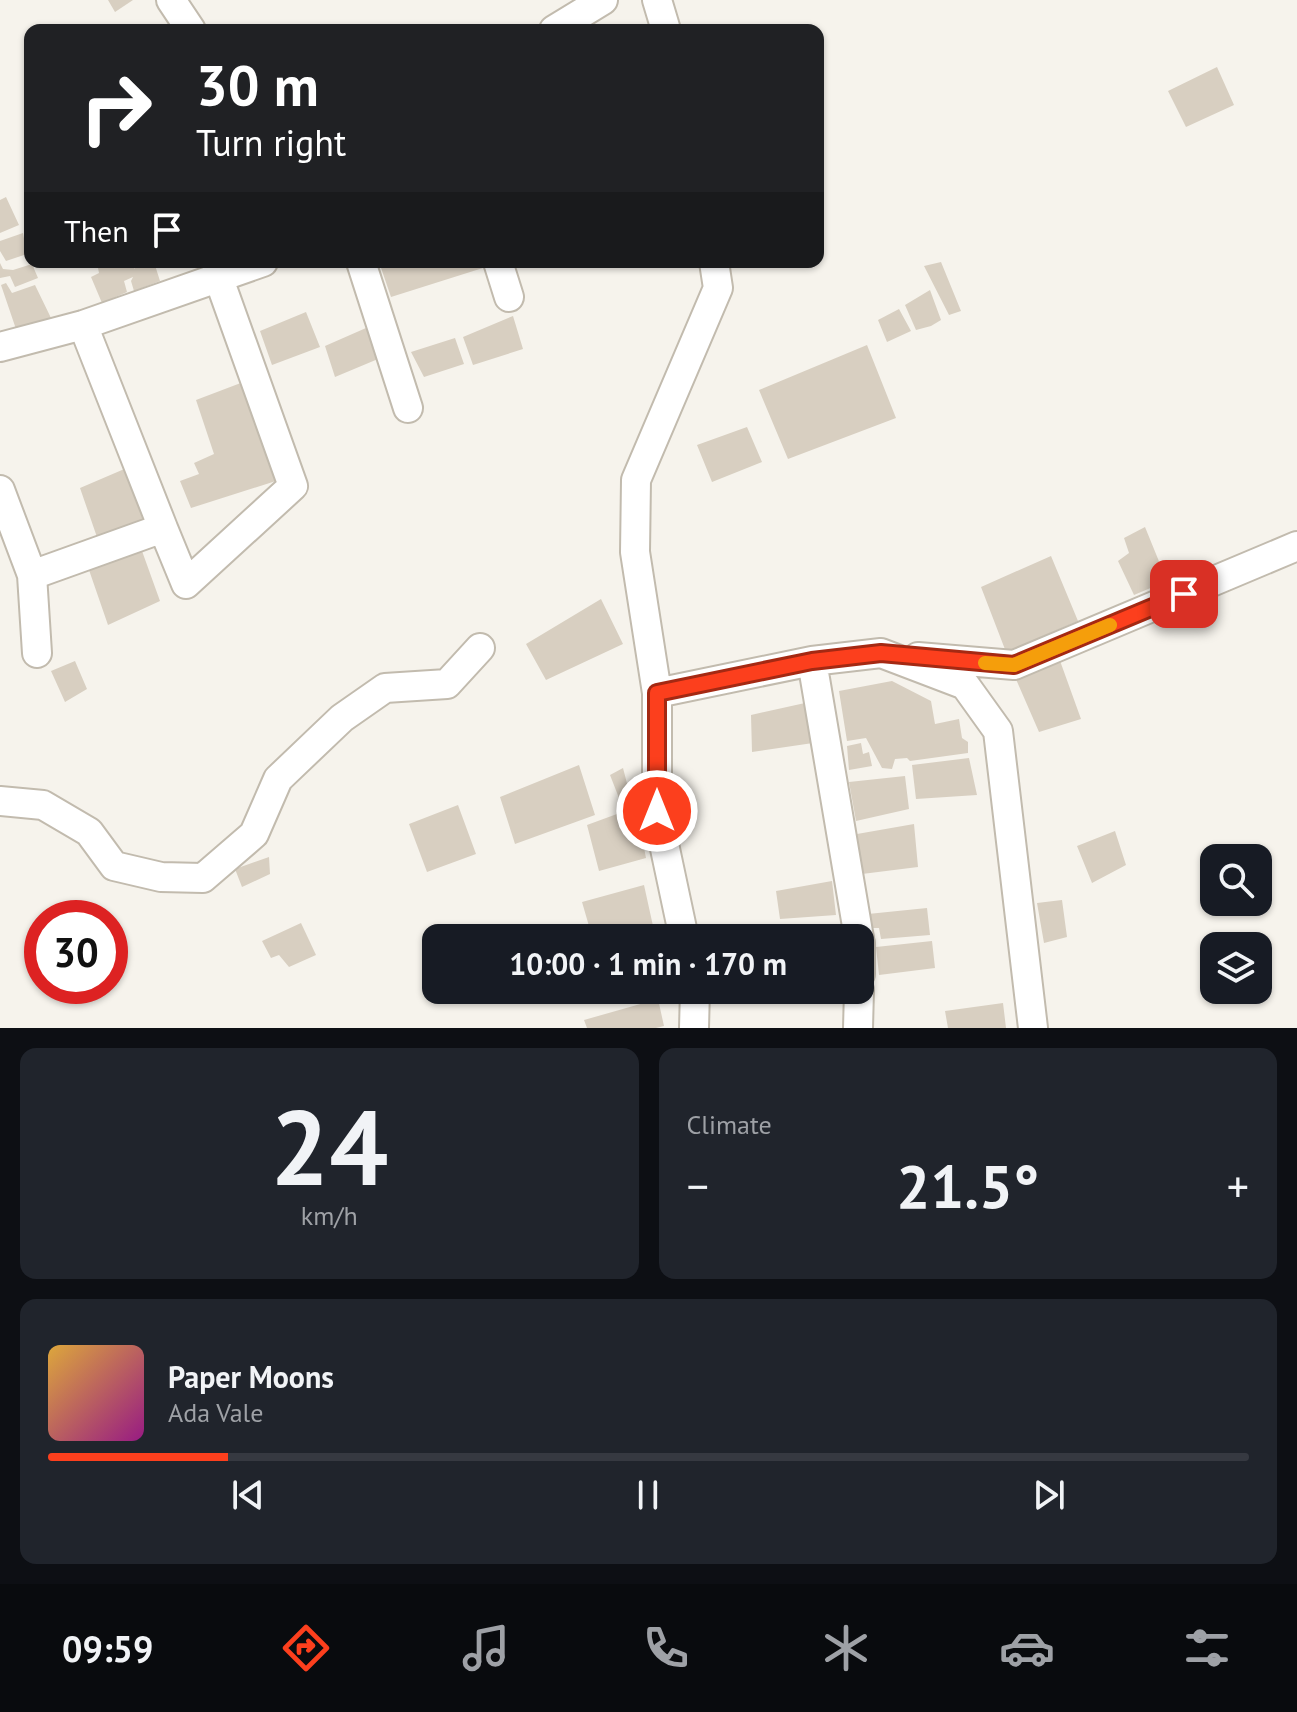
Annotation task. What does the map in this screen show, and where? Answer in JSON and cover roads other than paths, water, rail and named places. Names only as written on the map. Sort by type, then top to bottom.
[{"type":"street","points":[[171,0],[187,24]]},
{"type":"street","points":[[564,24],[603,0]]},
{"type":"street","points":[[657,0],[664,24]]},
{"type":"street","points":[[0,347],[83,325],[247,268]]},
{"type":"street","points":[[363,268],[408,408]]},
{"type":"street","points":[[500,268],[509,297]]},
{"type":"street","points":[[681,924],[657,811],[657,693],[635,552],[636,480],[718,288],[715,268]]},
{"type":"street","points":[[83,325],[186,584],[293,486],[219,279]]},
{"type":"street","points":[[0,490],[32,575],[37,653]]},
{"type":"street","points":[[32,575],[163,528]]},
{"type":"street","points":[[657,693],[812,661],[881,653],[1014,665],[1297,546]]},
{"type":"street","points":[[0,801],[43,805],[89,832],[114,866],[161,877],[203,878],[254,834],[278,779],[342,718],[385,688],[447,684],[480,648]]},
{"type":"street","points":[[881,653],[965,685],[998,731],[1033,1028]]},
{"type":"street","points":[[812,661],[857,924]]},
{"type":"street","points":[[694,1028],[695,1004]]},
{"type":"street","points":[[858,1028],[859,1004]]}]
